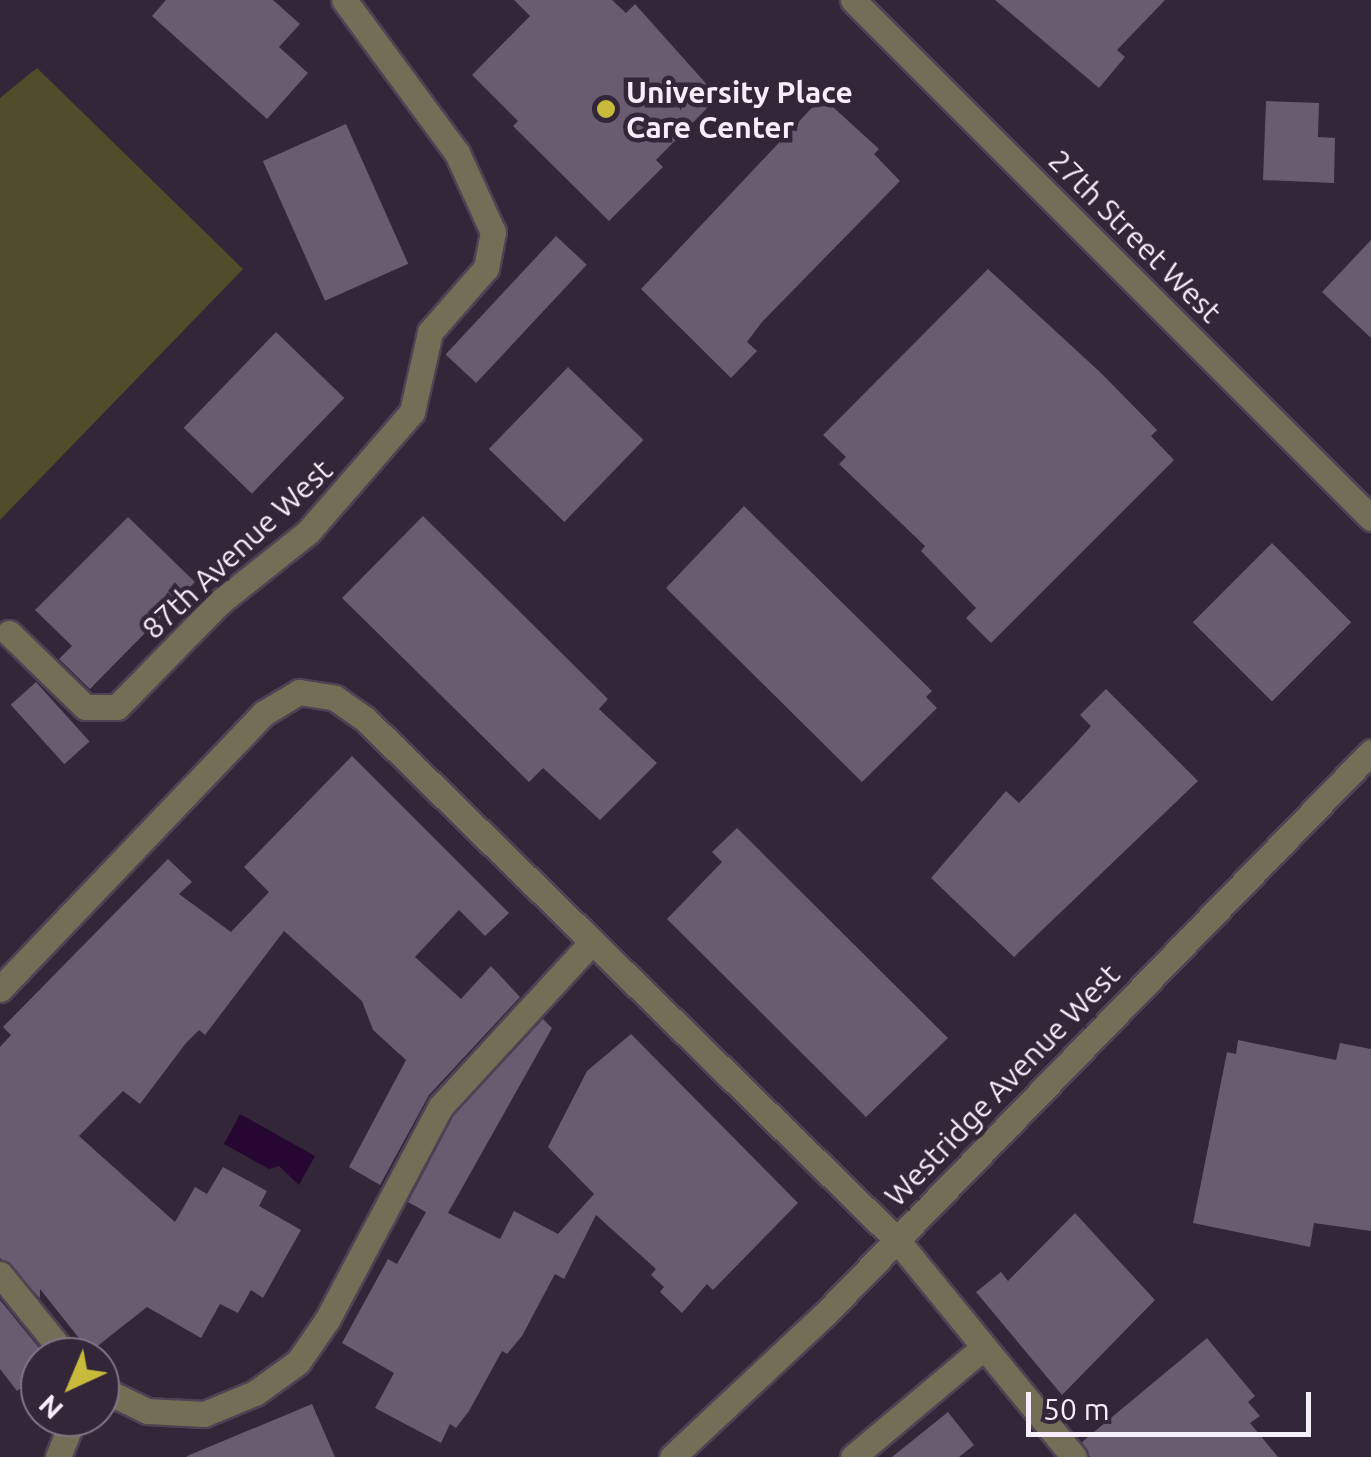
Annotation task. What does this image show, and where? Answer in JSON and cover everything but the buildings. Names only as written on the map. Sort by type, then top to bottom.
[{"type":"street","name":"87th Avenue West","points":[[10,633],[86,707],[117,707],[220,602],[343,497],[412,412],[430,332],[494,250],[486,210],[457,153],[344,0]]},
{"type":"street","name":"27th Street West","points":[[865,4],[1371,518]]},
{"type":"street","points":[[0,989],[278,702],[311,691],[335,698],[364,719],[897,1240],[1074,1457]]},
{"type":"street","name":"Westridge Avenue West","points":[[672,1457],[897,1240],[1371,752]]},
{"type":"street","points":[[120,1398],[147,1411],[204,1414],[255,1393],[298,1362],[327,1320],[441,1106],[592,942]]},
{"type":"street","points":[[0,1274],[51,1337]]},
{"type":"street","points":[[853,1457],[984,1347]]},
{"type":"shaded area","points":[[37,68],[243,269],[0,520],[0,98]]},
{"type":"shaded area","points":[[240,1114],[315,1156],[299,1185],[279,1166],[269,1169],[224,1144]]},
{"type":"place","name":"University Place Care Center","points":[[606,109]]}]
